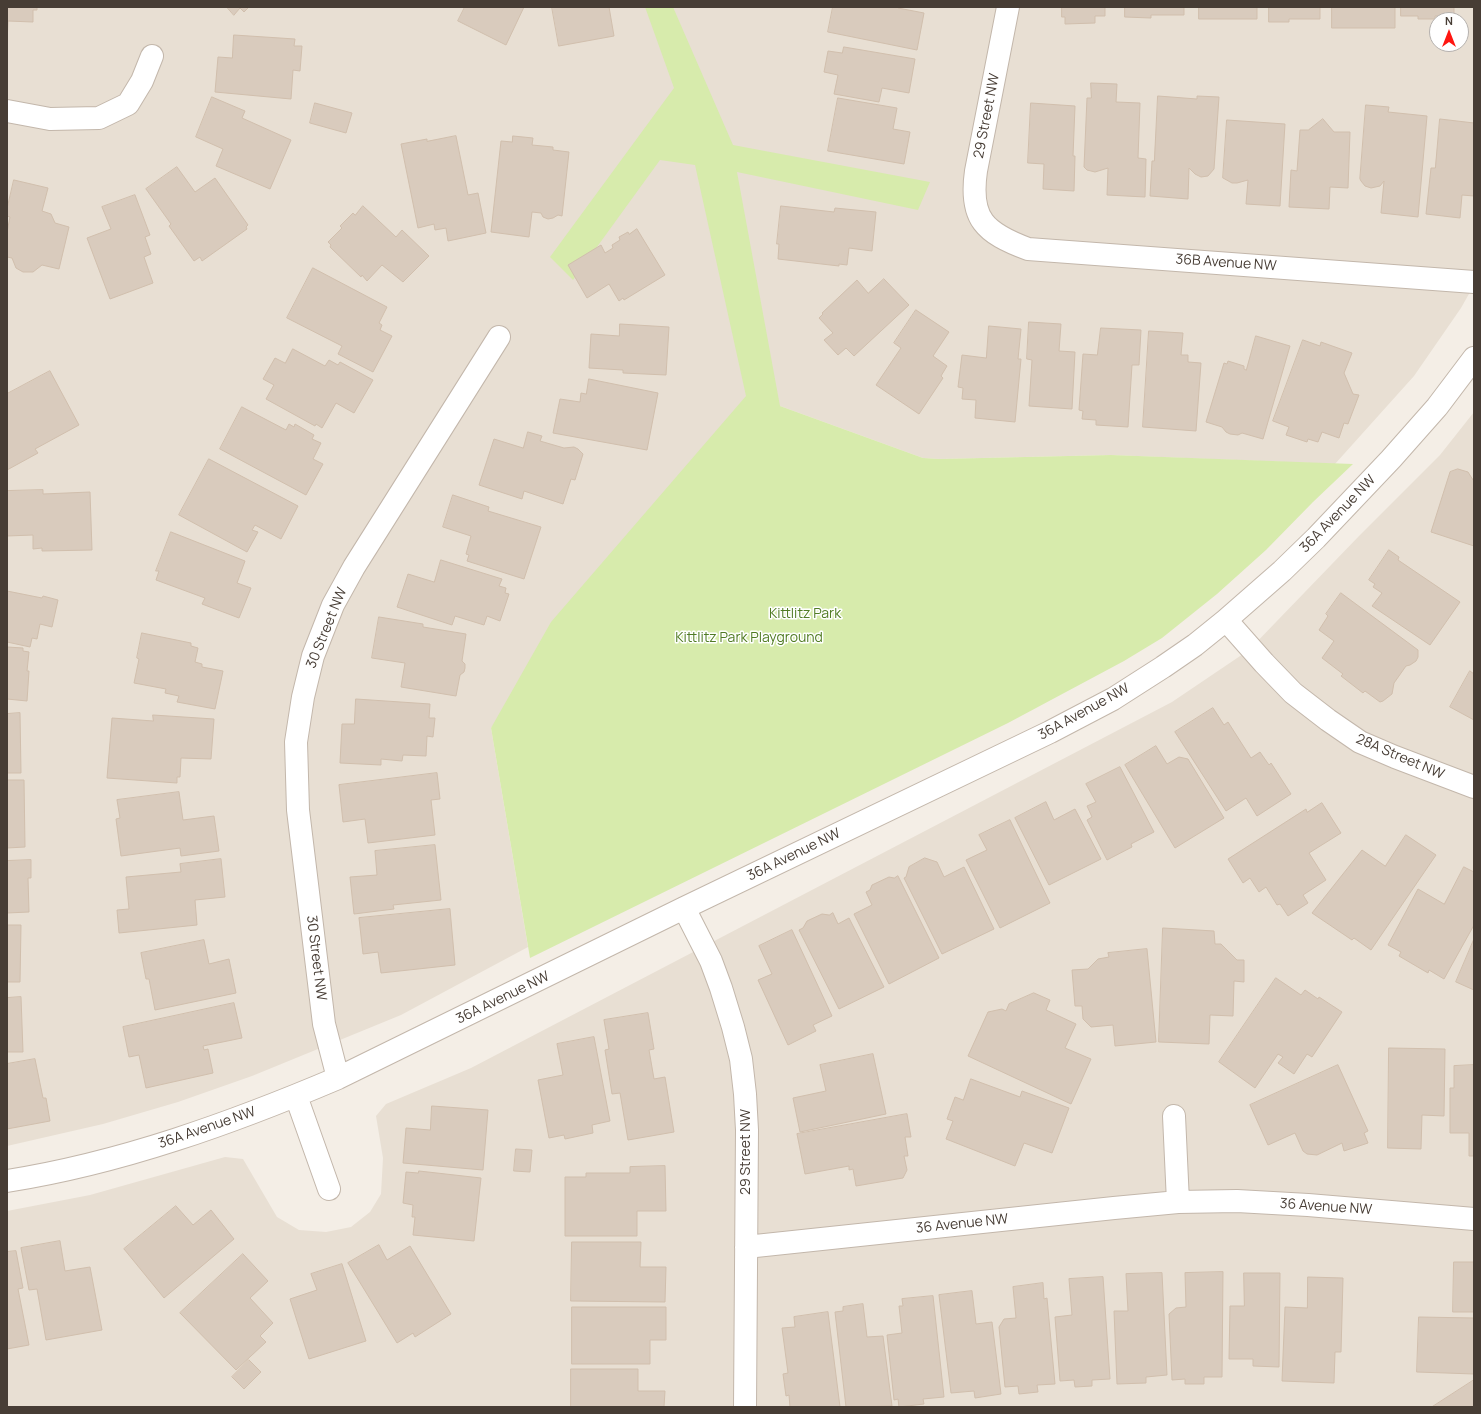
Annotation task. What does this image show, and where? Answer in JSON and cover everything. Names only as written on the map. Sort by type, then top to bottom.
[{"type":"street","name":"29 Street NW","points":[[984,223],[976,209],[974,187],[1008,7]]},
{"type":"street","points":[[7,112],[50,119],[99,118],[128,104],[142,81],[152,56]]},
{"type":"street","name":"36B Avenue NW","points":[[984,223],[994,233],[1009,242],[1028,249],[1474,282]]},
{"type":"street","name":"30 Street NW","points":[[338,1078],[324,1024],[298,810],[296,742],[303,697],[313,656],[333,605],[354,567],[499,337]]},
{"type":"street","name":"36A Avenue NW","points":[[7,1181],[44,1175],[154,1146],[214,1127],[296,1096],[338,1078],[684,908],[1043,736],[1112,699],[1195,645],[1282,571],[1352,500],[1437,407],[1474,358]]},
{"type":"street","name":"28A Street NW","points":[[1226,620],[1293,693],[1360,742],[1474,787]]},
{"type":"street","name":"29 Street NW","points":[[684,908],[711,961],[725,1001],[741,1059],[747,1130],[745,1407]]},
{"type":"street","points":[[296,1096],[329,1189]]},
{"type":"street","points":[[1174,1116],[1178,1202]]},
{"type":"street","name":"36 Avenue NW","points":[[746,1247],[1098,1209],[1178,1202],[1237,1201],[1308,1204],[1474,1219]]},
{"type":"shaded area","points":[[7,7],[1474,7],[1474,285],[1461,308],[1414,376],[1335,464],[1111,455],[939,459],[923,458],[780,406],[491,728],[528,947],[401,1015],[252,1076],[178,1102],[103,1124],[7,1146]]},
{"type":"shaded area","points":[[1474,412],[1474,1407],[7,1407],[7,1211],[90,1195],[225,1157],[243,1159],[277,1217],[299,1230],[326,1232],[351,1227],[370,1212],[381,1194],[383,1158],[376,1116],[386,1104],[471,1068],[1172,702],[1249,650],[1440,455]]},
{"type":"green space","name":"Kittlitz Park","points":[[645,7],[673,7],[733,145],[930,182],[918,210],[737,172],[780,406],[923,458],[939,459],[1111,455],[1353,464],[1266,550],[1217,594],[1162,638],[1124,661],[1008,723],[530,958],[491,728],[551,622],[746,396],[695,165],[660,160],[573,280],[550,257],[674,88]]},
{"type":"building","points":[[7,7],[37,7],[37,10],[33,10],[33,22],[8,21],[7,43]]},
{"type":"building","points":[[227,7],[249,7],[244,12],[240,8],[234,15]]},
{"type":"building","points":[[465,7],[524,7],[506,45],[458,21]]},
{"type":"building","points":[[552,7],[609,7],[614,36],[559,46]]},
{"type":"building","points":[[833,7],[898,7],[924,13],[917,50],[828,32]]},
{"type":"building","points":[[1062,7],[1105,7],[1105,16],[1095,16],[1095,23],[1065,24],[1065,17],[1062,17]]},
{"type":"building","points":[[1125,7],[1184,7],[1184,15],[1151,15],[1151,18],[1125,17]]},
{"type":"building","points":[[1199,7],[1257,7],[1257,19],[1199,19]]},
{"type":"building","points":[[1269,7],[1320,7],[1320,19],[1289,19],[1289,22],[1269,22]]},
{"type":"building","points":[[1332,7],[1395,7],[1395,28],[1332,28]]},
{"type":"building","points":[[1401,7],[1454,7],[1454,12],[1429,12],[1429,19],[1418,19],[1418,16],[1401,16]]},
{"type":"building","points":[[234,35],[295,39],[294,46],[302,46],[300,71],[293,70],[291,99],[215,92],[218,57],[232,58]]},
{"type":"building","points":[[844,47],[915,59],[909,93],[882,88],[879,102],[834,94],[838,75],[824,72],[828,51],[842,53]]},
{"type":"building","points":[[1091,83],[1117,84],[1116,102],[1140,103],[1138,158],[1146,159],[1145,197],[1107,195],[1108,168],[1095,172],[1087,170],[1084,167],[1087,98],[1091,98]]},
{"type":"building","points":[[1158,96],[1197,99],[1197,96],[1219,97],[1214,169],[1208,176],[1201,177],[1189,168],[1188,199],[1150,196]]},
{"type":"building","points":[[212,97],[245,111],[242,118],[291,140],[270,189],[216,166],[223,149],[196,137]]},
{"type":"building","points":[[838,98],[897,108],[893,129],[910,132],[904,164],[828,151]]},
{"type":"building","points":[[315,103],[352,113],[346,133],[310,123]]},
{"type":"building","points":[[1031,103],[1075,106],[1073,156],[1075,156],[1074,191],[1043,189],[1044,164],[1028,163]]},
{"type":"building","points":[[1366,105],[1389,107],[1388,112],[1427,116],[1418,217],[1381,213],[1384,181],[1380,186],[1371,188],[1365,186],[1360,179]]},
{"type":"building","points":[[1323,119],[1334,132],[1350,132],[1348,188],[1330,187],[1329,209],[1289,207],[1291,170],[1297,171],[1300,130],[1308,130]]},
{"type":"building","points":[[1440,119],[1474,123],[1474,196],[1462,195],[1460,218],[1426,214],[1431,168],[1435,168]]},
{"type":"building","points":[[1227,120],[1285,124],[1280,206],[1246,204],[1248,180],[1232,183],[1223,178]]},
{"type":"building","points":[[456,136],[468,195],[478,193],[486,233],[448,241],[446,228],[435,230],[434,224],[418,228],[401,144],[427,139],[427,141]]},
{"type":"building","points":[[513,136],[533,138],[532,145],[553,147],[553,150],[569,152],[562,216],[558,215],[548,219],[543,217],[541,213],[532,212],[529,237],[491,232],[501,141],[512,142]]},
{"type":"building","points":[[177,167],[195,192],[215,178],[248,225],[246,227],[247,229],[202,261],[200,257],[194,261],[169,226],[171,224],[146,189]]},
{"type":"building","points":[[14,180],[48,188],[42,211],[51,214],[55,223],[69,227],[59,269],[42,265],[33,272],[23,272],[16,268],[12,258],[7,257],[7,232],[10,217],[7,216],[7,209]]},
{"type":"building","points":[[135,195],[150,235],[145,237],[151,254],[144,257],[153,283],[110,299],[87,238],[111,229],[102,207]]},
{"type":"building","points":[[363,206],[396,237],[402,230],[429,256],[403,282],[382,265],[367,281],[330,247],[331,245],[328,242],[342,228],[340,226],[353,213],[355,215]]},
{"type":"building","points":[[781,206],[834,212],[835,208],[876,212],[872,251],[849,248],[847,265],[839,264],[839,266],[778,259],[779,244],[777,244]]},
{"type":"building","points":[[637,229],[665,275],[624,300],[623,298],[619,301],[609,284],[587,298],[568,265],[601,245],[605,253],[613,248],[612,245],[620,240],[619,237],[628,232],[629,234]]},
{"type":"building","points":[[313,268],[387,307],[379,323],[382,325],[380,330],[392,336],[373,372],[338,354],[342,346],[287,318]]},
{"type":"building","points":[[884,279],[909,305],[854,356],[846,348],[838,355],[824,340],[833,333],[819,318],[823,314],[822,313],[857,280],[868,293]]},
{"type":"building","points":[[916,310],[949,332],[933,356],[947,366],[941,376],[943,378],[919,414],[876,385],[901,348],[894,343]]},
{"type":"building","points":[[1029,322],[1061,324],[1059,351],[1075,352],[1072,409],[1029,406],[1032,360],[1027,359]]},
{"type":"building","points":[[620,324],[669,327],[666,375],[623,373],[623,370],[589,368],[591,334],[619,336]]},
{"type":"building","points":[[989,326],[1021,329],[1018,359],[1021,359],[1015,422],[975,418],[976,400],[962,399],[963,388],[958,387],[962,355],[986,358]]},
{"type":"building","points":[[1101,328],[1141,330],[1139,365],[1132,365],[1128,427],[1096,425],[1096,420],[1082,419],[1083,411],[1079,410],[1083,354],[1097,355]]},
{"type":"building","points":[[1149,331],[1183,333],[1181,355],[1188,355],[1188,362],[1201,363],[1196,431],[1143,427]]},
{"type":"building","points":[[1256,336],[1290,346],[1263,439],[1242,433],[1238,435],[1230,434],[1222,427],[1206,422],[1224,363],[1227,364],[1228,361],[1244,366],[1244,369],[1246,370]]},
{"type":"building","points":[[1303,340],[1320,346],[1321,342],[1352,353],[1344,373],[1353,394],[1359,395],[1348,424],[1344,423],[1339,438],[1322,432],[1318,442],[1308,439],[1307,442],[1286,435],[1289,427],[1273,421]]},
{"type":"building","points":[[293,349],[325,366],[329,360],[338,365],[340,362],[373,380],[354,413],[336,403],[322,428],[316,424],[315,426],[266,399],[274,385],[263,379],[275,358],[285,363]]},
{"type":"building","points":[[50,371],[79,425],[35,449],[38,453],[7,470],[7,394]]},
{"type":"building","points":[[589,379],[658,393],[647,450],[553,433],[560,399],[580,402],[581,393],[586,394]]},
{"type":"building","points":[[242,407],[286,430],[289,424],[294,427],[295,424],[314,435],[312,439],[321,443],[313,459],[323,464],[306,495],[220,449]]},
{"type":"building","points":[[528,432],[542,436],[540,441],[564,448],[574,447],[583,454],[575,480],[571,479],[563,504],[524,491],[522,499],[479,485],[494,439],[523,448]]},
{"type":"building","points":[[209,459],[298,506],[281,539],[255,525],[252,530],[258,532],[247,552],[179,515]]},
{"type":"building","points":[[1458,469],[1468,472],[1473,480],[1474,475],[1474,546],[1431,532],[1450,472]]},
{"type":"building","points":[[43,490],[43,494],[90,492],[92,550],[42,551],[42,548],[33,549],[33,535],[7,536],[7,491]]},
{"type":"building","points":[[453,495],[489,507],[488,511],[541,527],[524,579],[467,561],[469,555],[466,554],[471,536],[443,527]]},
{"type":"building","points":[[171,532],[245,561],[237,583],[251,588],[239,618],[202,604],[205,598],[156,580],[159,571],[156,571]]},
{"type":"building","points":[[1389,550],[1399,557],[1398,560],[1460,602],[1430,645],[1372,606],[1382,593],[1373,587],[1375,584],[1369,580]]},
{"type":"building","points":[[441,560],[502,579],[499,586],[506,588],[505,593],[509,594],[500,621],[487,616],[484,625],[455,616],[452,625],[397,607],[408,574],[434,582]]},
{"type":"building","points":[[7,591],[42,598],[43,596],[58,600],[52,627],[40,624],[37,639],[32,638],[30,647],[7,642]]},
{"type":"building","points":[[1341,593],[1418,650],[1418,657],[1416,661],[1406,666],[1394,683],[1392,694],[1383,701],[1380,702],[1365,691],[1363,693],[1341,676],[1343,674],[1322,658],[1334,641],[1319,630],[1328,616],[1326,614]]},
{"type":"building","points":[[379,617],[423,624],[423,627],[466,634],[462,661],[465,664],[465,668],[464,672],[460,675],[456,696],[401,687],[405,663],[372,658]]},
{"type":"building","points":[[142,633],[191,643],[191,646],[198,648],[195,662],[202,664],[202,667],[223,671],[215,709],[177,702],[179,696],[165,693],[166,689],[134,683]]},
{"type":"building","points":[[7,647],[23,648],[23,651],[29,652],[27,671],[29,671],[27,701],[7,699]]},
{"type":"building","points":[[1470,671],[1474,674],[1474,720],[1450,707]]},
{"type":"building","points":[[356,699],[430,704],[429,718],[435,718],[433,737],[427,736],[426,756],[403,755],[402,761],[381,759],[381,765],[340,763],[342,724],[354,724]]},
{"type":"building","points":[[1213,708],[1224,725],[1228,722],[1251,758],[1260,752],[1269,765],[1271,763],[1291,794],[1257,816],[1246,798],[1226,811],[1175,732]]},
{"type":"building","points":[[20,713],[21,773],[7,773],[7,714]]},
{"type":"building","points":[[153,715],[214,719],[211,759],[181,758],[180,777],[177,777],[177,783],[107,778],[112,718],[153,721]]},
{"type":"building","points":[[1156,746],[1167,764],[1179,757],[1188,759],[1224,818],[1175,848],[1125,765]]},
{"type":"building","points":[[1120,767],[1154,832],[1131,844],[1132,847],[1107,860],[1087,820],[1092,817],[1087,806],[1096,802],[1086,784]]},
{"type":"building","points":[[437,773],[440,799],[431,800],[435,835],[368,843],[365,819],[343,822],[339,785]]},
{"type":"building","points":[[7,780],[24,780],[25,847],[7,848]]},
{"type":"building","points":[[179,792],[183,820],[214,816],[219,851],[181,856],[180,848],[121,856],[116,819],[120,818],[117,800]]},
{"type":"building","points":[[1046,802],[1054,820],[1075,809],[1101,859],[1049,885],[1015,818]]},
{"type":"building","points":[[1322,803],[1341,833],[1309,853],[1326,880],[1303,895],[1308,903],[1288,916],[1280,904],[1277,905],[1266,887],[1259,892],[1250,878],[1243,883],[1228,859],[1306,809],[1307,812]]},
{"type":"building","points":[[1010,820],[1050,903],[1000,928],[966,860],[987,850],[979,835]]},
{"type":"building","points":[[1406,835],[1436,855],[1371,950],[1354,938],[1352,940],[1312,913],[1362,850],[1385,866]]},
{"type":"building","points":[[435,845],[441,900],[393,905],[394,909],[354,914],[350,877],[377,875],[375,851]]},
{"type":"building","points":[[925,858],[937,862],[944,877],[964,867],[994,929],[942,954],[904,878],[906,877],[909,867]]},
{"type":"building","points":[[221,859],[225,897],[195,900],[197,925],[119,933],[117,910],[129,909],[126,877],[181,872],[180,864]]},
{"type":"building","points":[[31,860],[31,878],[28,878],[29,912],[7,913],[7,861]]},
{"type":"building","points":[[1464,867],[1474,872],[1474,925],[1444,979],[1429,970],[1428,973],[1399,956],[1401,952],[1388,945],[1418,889],[1444,904]]},
{"type":"building","points":[[898,876],[939,958],[889,984],[854,914],[872,905],[866,892],[870,890],[872,885],[889,877],[894,878]]},
{"type":"building","points":[[450,909],[455,965],[381,973],[378,952],[363,954],[359,918]]},
{"type":"building","points":[[833,913],[838,924],[849,918],[884,987],[839,1009],[799,930],[803,928],[807,921],[822,914],[829,915]]},
{"type":"building","points":[[7,925],[21,925],[20,982],[7,982]]},
{"type":"building","points":[[1163,928],[1214,931],[1215,944],[1221,944],[1237,960],[1244,960],[1244,982],[1234,981],[1233,1016],[1210,1015],[1209,1044],[1159,1042]]},
{"type":"building","points":[[792,930],[832,1016],[813,1025],[816,1031],[788,1045],[758,980],[772,974],[759,946]]},
{"type":"building","points":[[1474,939],[1474,990],[1456,982]]},
{"type":"building","points":[[204,940],[209,964],[229,959],[236,993],[155,1010],[149,979],[146,979],[141,953]]},
{"type":"building","points":[[1147,949],[1156,1042],[1115,1046],[1113,1025],[1091,1027],[1083,1019],[1082,1006],[1075,1006],[1072,970],[1088,969],[1098,959],[1109,957],[1108,953]]},
{"type":"building","points":[[1276,978],[1301,995],[1305,990],[1342,1012],[1312,1057],[1307,1054],[1294,1074],[1278,1063],[1283,1057],[1278,1054],[1255,1088],[1219,1062]]},
{"type":"building","points":[[1034,993],[1050,1000],[1046,1010],[1076,1024],[1065,1048],[1091,1059],[1071,1104],[968,1056],[988,1012],[1002,1009],[1006,1011],[1009,1004]]},
{"type":"building","points":[[21,997],[23,1052],[7,1052],[7,998]]},
{"type":"building","points":[[234,1003],[242,1038],[203,1046],[204,1050],[208,1049],[213,1073],[146,1088],[139,1055],[129,1057],[123,1027]]},
{"type":"building","points":[[648,1013],[654,1049],[649,1050],[654,1079],[665,1077],[674,1132],[628,1140],[620,1093],[612,1094],[605,1050],[609,1049],[604,1020]]},
{"type":"building","points":[[594,1037],[610,1121],[592,1125],[593,1133],[565,1139],[564,1135],[549,1138],[538,1080],[563,1075],[557,1044]]},
{"type":"building","points":[[1389,1048],[1445,1049],[1444,1116],[1422,1115],[1421,1149],[1388,1148]]},
{"type":"building","points":[[873,1054],[886,1114],[800,1132],[793,1098],[826,1091],[820,1065]]},
{"type":"building","points":[[35,1059],[43,1098],[46,1098],[50,1121],[7,1129],[7,1064]]},
{"type":"building","points":[[1338,1065],[1368,1131],[1364,1133],[1368,1143],[1344,1151],[1342,1143],[1317,1155],[1307,1154],[1303,1151],[1295,1133],[1268,1145],[1250,1105]]},
{"type":"building","points":[[1474,1065],[1474,1156],[1469,1156],[1469,1133],[1450,1133],[1450,1088],[1454,1088],[1454,1066]]},
{"type":"building","points":[[971,1079],[1020,1097],[1022,1091],[1069,1108],[1052,1153],[1024,1143],[1015,1166],[946,1139],[953,1121],[947,1119],[955,1097],[963,1100]]},
{"type":"building","points":[[432,1106],[488,1110],[483,1170],[403,1163],[406,1128],[430,1130]]},
{"type":"building","points":[[907,1114],[911,1137],[905,1137],[908,1156],[904,1156],[907,1170],[903,1178],[856,1186],[853,1169],[849,1170],[849,1166],[805,1174],[797,1134]]},
{"type":"building","points":[[516,1149],[532,1150],[530,1172],[514,1171]]},
{"type":"building","points":[[665,1166],[666,1211],[637,1211],[637,1236],[565,1236],[565,1177],[586,1177],[586,1173],[630,1173],[630,1167]]},
{"type":"building","points":[[419,1171],[481,1178],[474,1241],[413,1235],[415,1217],[412,1217],[413,1205],[403,1203],[406,1172],[418,1173]]},
{"type":"building","points":[[176,1206],[193,1225],[211,1210],[234,1239],[164,1298],[124,1249]]},
{"type":"building","points":[[60,1241],[65,1271],[90,1267],[102,1330],[46,1340],[37,1289],[29,1290],[21,1248]]},
{"type":"building","points":[[572,1242],[641,1242],[640,1267],[666,1267],[665,1302],[571,1301]]},
{"type":"building","points":[[379,1245],[387,1260],[410,1246],[451,1314],[415,1337],[413,1333],[397,1343],[348,1263]]},
{"type":"building","points":[[16,1251],[23,1288],[18,1289],[29,1345],[7,1349],[7,1252]]},
{"type":"building","points":[[243,1254],[268,1281],[250,1298],[273,1323],[260,1336],[266,1342],[236,1370],[180,1313]]},
{"type":"building","points":[[1454,1262],[1474,1262],[1474,1312],[1453,1312]]},
{"type":"building","points":[[342,1264],[366,1341],[309,1359],[290,1299],[317,1290],[311,1274]]},
{"type":"building","points":[[1223,1272],[1222,1377],[1204,1377],[1204,1384],[1185,1384],[1185,1379],[1172,1380],[1169,1314],[1176,1308],[1186,1307],[1185,1273]]},
{"type":"building","points":[[1162,1273],[1167,1375],[1146,1377],[1146,1383],[1117,1384],[1114,1311],[1128,1311],[1126,1274]]},
{"type":"building","points":[[1244,1273],[1280,1273],[1279,1367],[1253,1366],[1253,1359],[1229,1359],[1230,1306],[1244,1306]]},
{"type":"building","points":[[1103,1277],[1110,1379],[1092,1380],[1092,1386],[1075,1387],[1074,1380],[1060,1381],[1055,1317],[1072,1315],[1069,1279]]},
{"type":"building","points":[[1308,1277],[1343,1278],[1341,1352],[1335,1352],[1334,1383],[1282,1381],[1285,1307],[1307,1308]]},
{"type":"building","points":[[1043,1283],[1044,1299],[1047,1298],[1055,1384],[1037,1385],[1038,1392],[1019,1394],[1018,1386],[1005,1387],[999,1327],[1004,1319],[1016,1318],[1013,1287]]},
{"type":"building","points":[[972,1291],[976,1324],[992,1322],[1001,1394],[975,1398],[974,1391],[951,1393],[939,1295]]},
{"type":"building","points":[[933,1296],[944,1397],[923,1399],[924,1404],[899,1407],[898,1399],[894,1400],[887,1335],[902,1333],[899,1306],[903,1306],[902,1299]]},
{"type":"building","points":[[863,1304],[867,1337],[883,1336],[892,1406],[846,1407],[835,1312],[843,1311],[843,1307]]},
{"type":"building","points":[[572,1307],[666,1307],[666,1340],[650,1340],[650,1364],[572,1364]]},
{"type":"building","points":[[828,1312],[840,1407],[790,1407],[789,1395],[786,1396],[783,1374],[788,1373],[782,1328],[795,1327],[794,1317]]},
{"type":"building","points":[[1419,1317],[1474,1318],[1474,1374],[1417,1372]]},
{"type":"building","points":[[249,1360],[261,1372],[244,1389],[232,1377]]},
{"type":"building","points":[[571,1369],[638,1369],[638,1391],[665,1391],[664,1407],[571,1407]]},
{"type":"building","points":[[1474,1380],[1474,1407],[1432,1407]]},
{"type":"park label","name":"Kittlitz Park Playground","points":[[749,638]]}]
